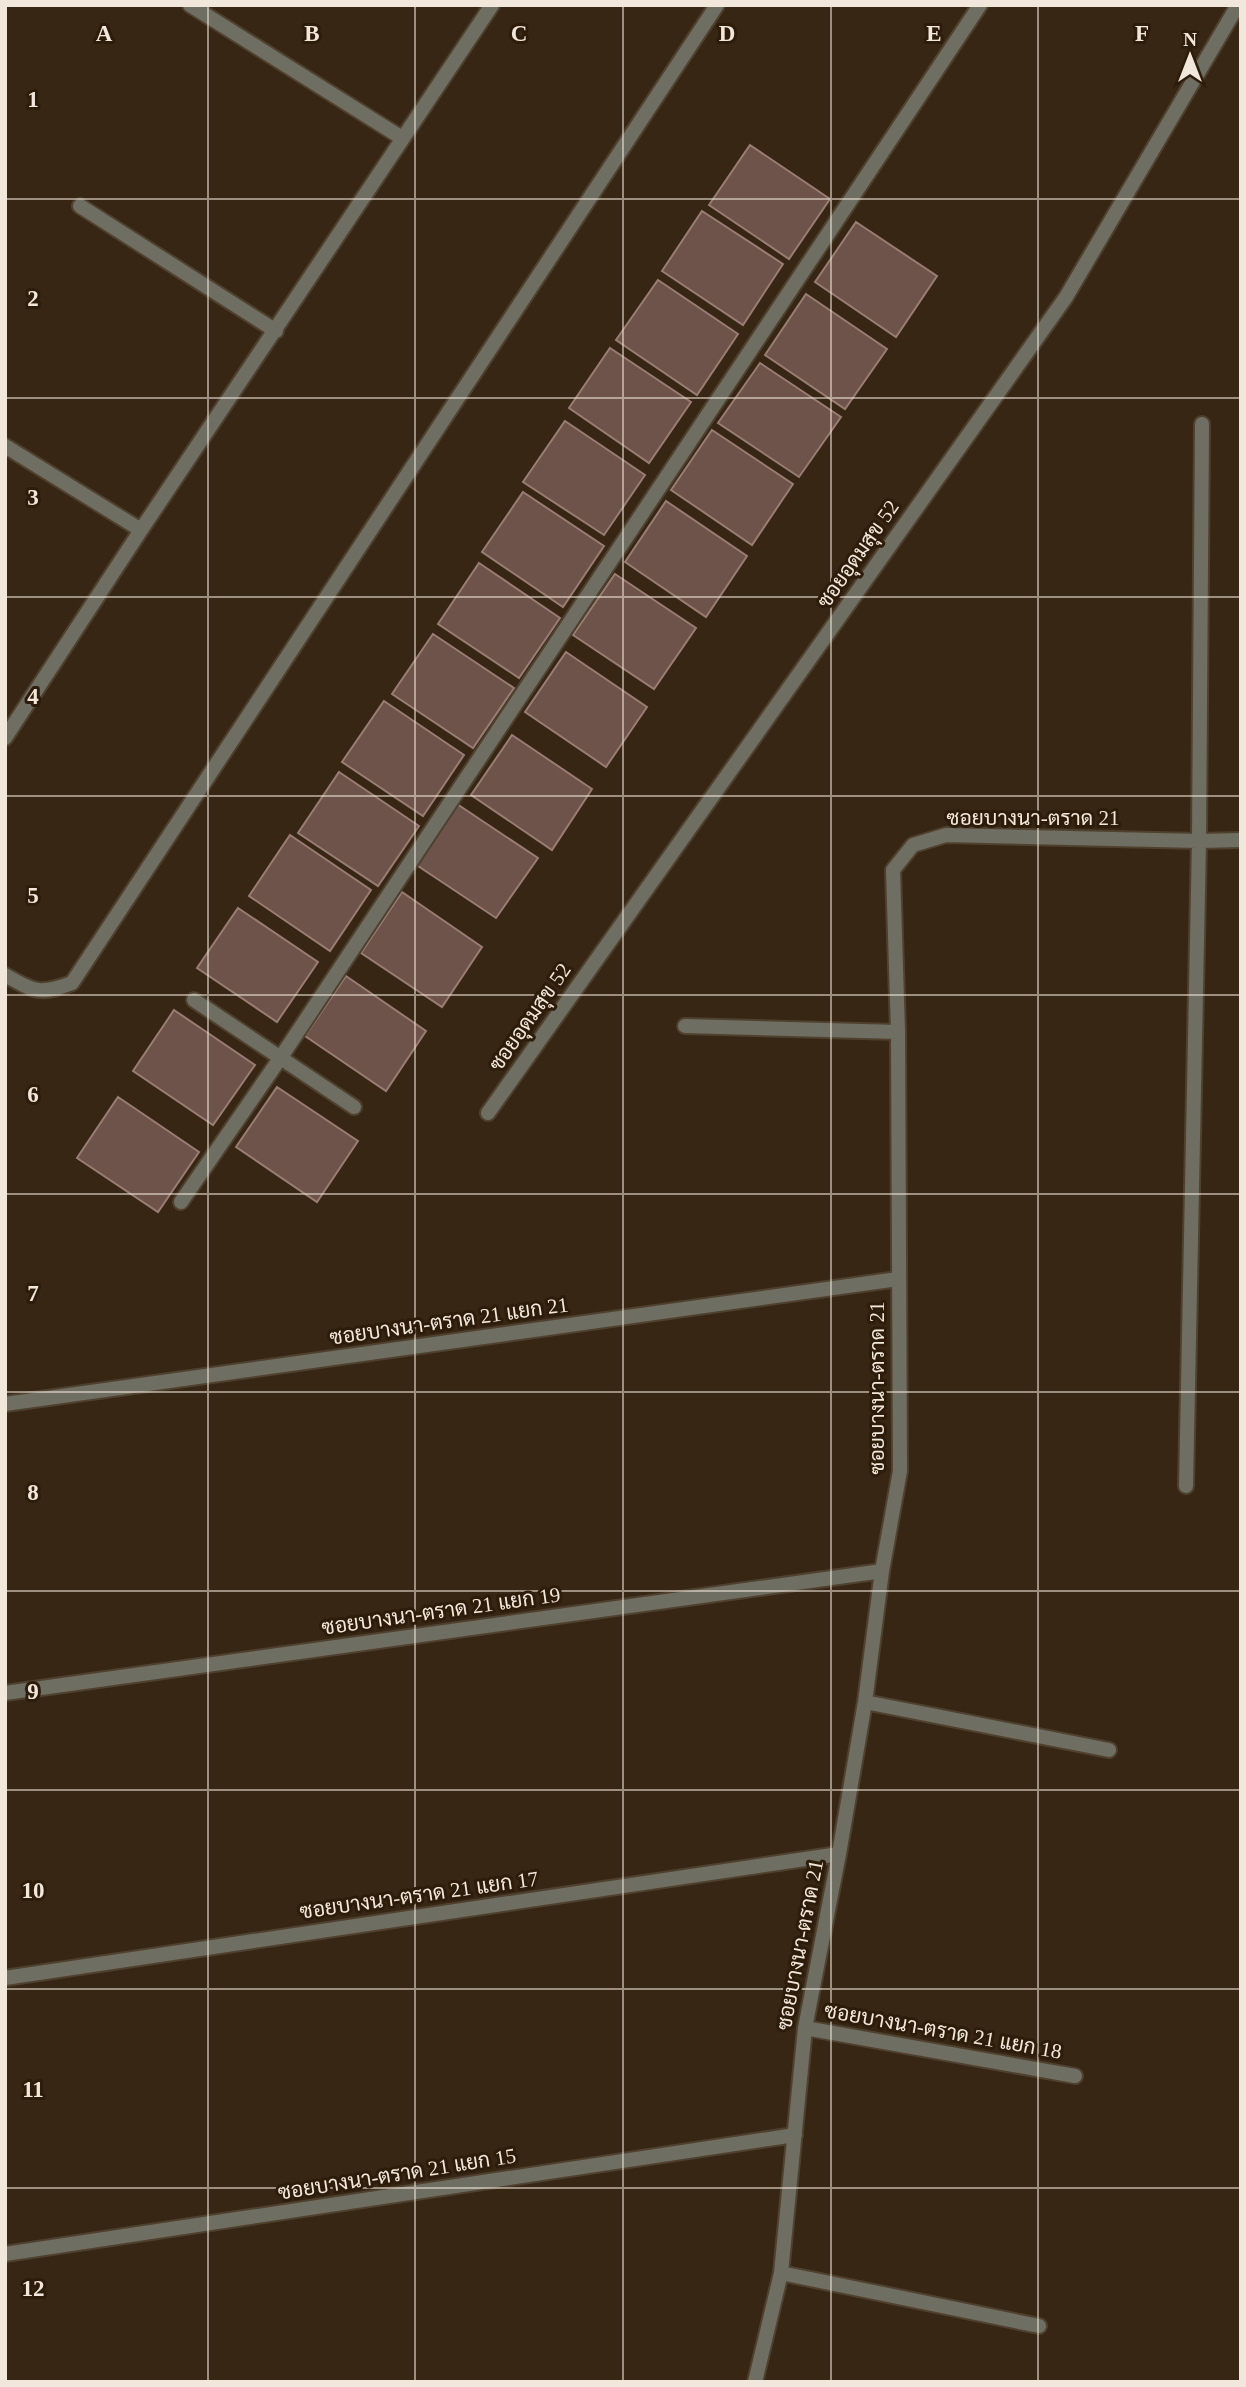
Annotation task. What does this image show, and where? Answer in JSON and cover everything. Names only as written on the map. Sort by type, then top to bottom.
[{"type":"street","points":[[190,5],[401,138]]},
{"type":"street","points":[[7,732],[492,5]]},
{"type":"street","points":[[5,975],[26,988],[47,993],[72,983],[717,5]]},
{"type":"street","points":[[181,1202],[281,1057],[980,5]]},
{"type":"street","name":"ซอยอุดมสุข 52","points":[[488,1113],[1066,297],[1238,5]]},
{"type":"street","points":[[80,206],[276,331]]},
{"type":"street","points":[[1186,1486],[1199,841],[1202,424]]},
{"type":"street","points":[[5,446],[141,530]]},
{"type":"street","name":"ซอยบางนา-ตราด 21","points":[[755,2382],[781,2273],[805,2028],[865,1702],[882,1571],[900,1471],[898,1032],[893,870],[913,845],[946,835],[1241,840]]},
{"type":"street","points":[[194,1000],[354,1107]]},
{"type":"street","points":[[685,1026],[898,1032]]},
{"type":"street","name":"ซอยบางนา-ตราด 21 แยก 21","points":[[5,1404],[898,1279]]},
{"type":"street","name":"ซอยบางนา-ตราด 21 แยก 19","points":[[5,1693],[882,1571]]},
{"type":"street","points":[[865,1702],[1109,1750]]},
{"type":"street","name":"ซอยบางนา-ตราด 21 แยก 17","points":[[5,1978],[839,1854]]},
{"type":"street","name":"ซอยบางนา-ตราด 21 แยก 18","points":[[805,2028],[1075,2076]]},
{"type":"street","name":"ซอยบางนา-ตราด 21 แยก 15","points":[[5,2255],[794,2135]]},
{"type":"street","points":[[781,2273],[1039,2326]]},
{"type":"building","points":[[750,145],[830,199],[789,259],[709,205]]},
{"type":"building","points":[[702,211],[783,264],[743,325],[662,271]]},
{"type":"building","points":[[856,222],[937,276],[896,337],[815,282]]},
{"type":"building","points":[[658,280],[738,334],[697,395],[616,340]]},
{"type":"building","points":[[806,294],[887,349],[845,409],[765,355]]},
{"type":"building","points":[[610,348],[691,402],[649,463],[569,408]]},
{"type":"building","points":[[760,363],[841,417],[799,477],[718,423]]},
{"type":"building","points":[[565,421],[645,475],[604,535],[523,482]]},
{"type":"building","points":[[712,430],[793,484],[752,545],[671,490]]},
{"type":"building","points":[[523,492],[604,546],[563,607],[482,552]]},
{"type":"building","points":[[666,501],[747,556],[706,617],[625,562]]},
{"type":"building","points":[[479,563],[560,618],[519,678],[438,624]]},
{"type":"building","points":[[615,574],[696,628],[654,689],[573,635]]},
{"type":"building","points":[[433,634],[514,688],[473,748],[392,694]]},
{"type":"building","points":[[566,652],[647,707],[606,767],[525,712]]},
{"type":"building","points":[[384,701],[464,755],[423,816],[342,762]]},
{"type":"building","points":[[512,735],[592,789],[552,850],[471,795]]},
{"type":"building","points":[[339,772],[419,826],[378,886],[298,833]]},
{"type":"building","points":[[457,804],[538,858],[496,918],[415,864]]},
{"type":"building","points":[[290,835],[371,890],[330,951],[249,896]]},
{"type":"building","points":[[402,892],[482,947],[442,1007],[361,953]]},
{"type":"building","points":[[238,908],[318,962],[277,1022],[197,968]]},
{"type":"building","points":[[346,976],[426,1031],[386,1091],[305,1036]]},
{"type":"building","points":[[174,1010],[255,1065],[213,1125],[133,1071]]},
{"type":"building","points":[[277,1087],[358,1141],[317,1202],[236,1147]]},
{"type":"building","points":[[118,1097],[199,1152],[158,1212],[77,1158]]}]
